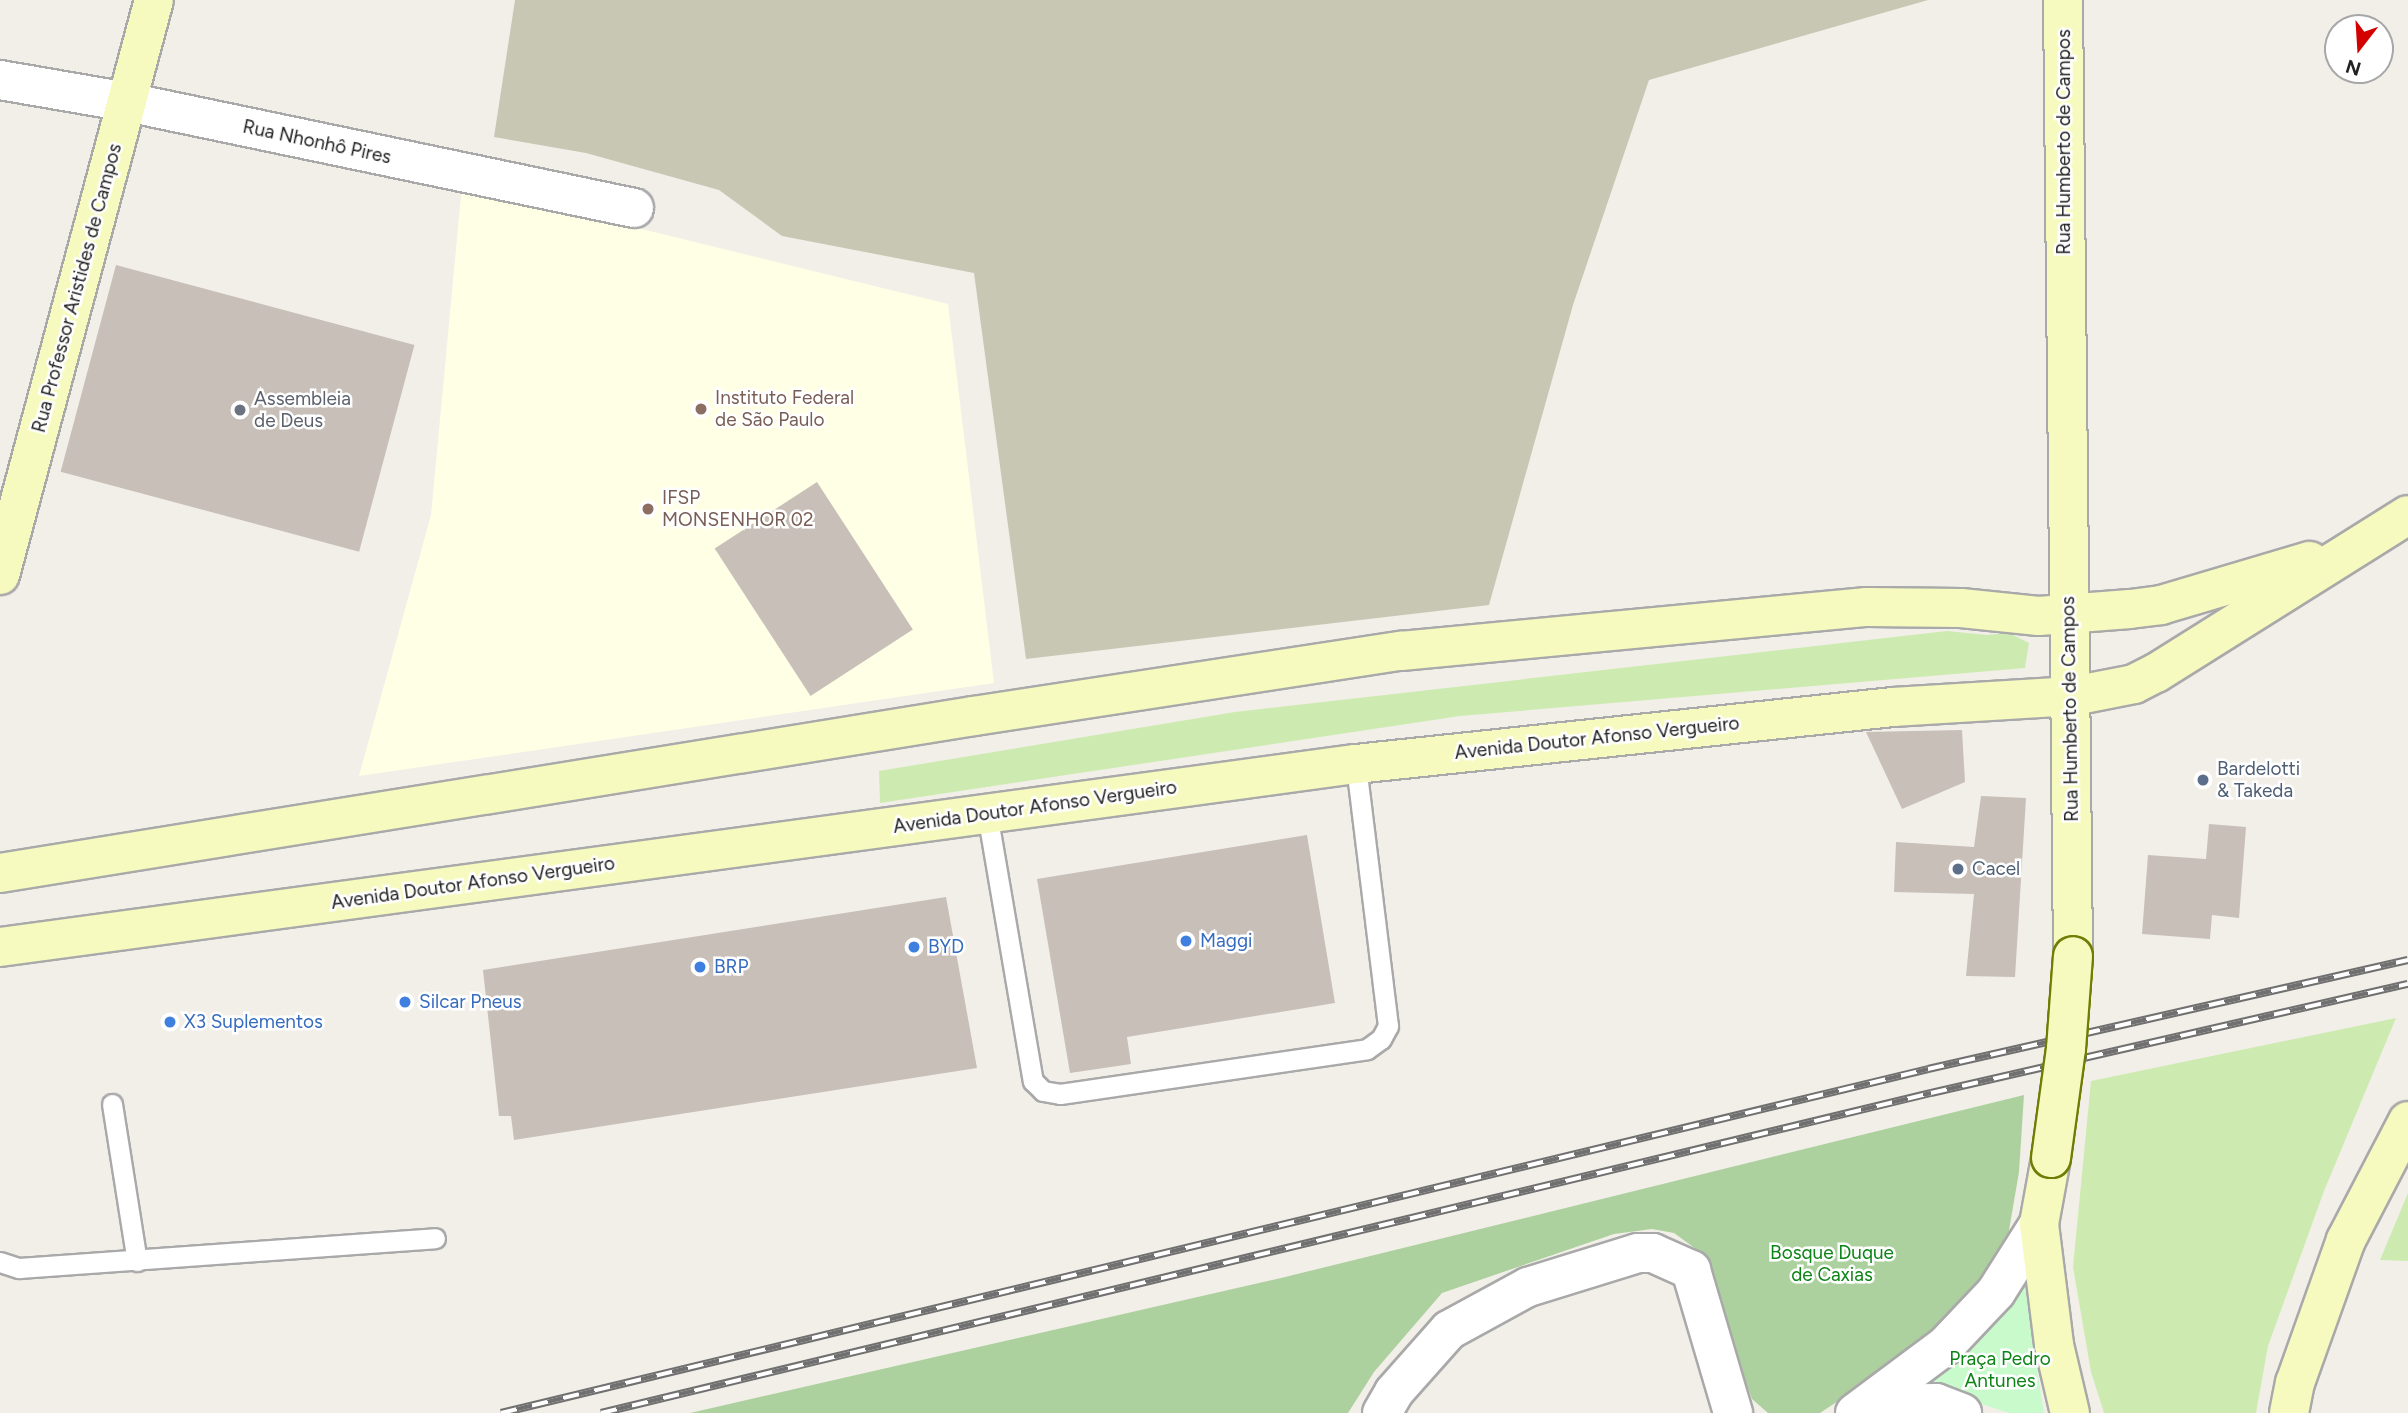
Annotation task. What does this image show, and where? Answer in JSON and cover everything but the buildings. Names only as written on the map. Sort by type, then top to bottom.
[{"type":"main road","name":"Rua Professor Aristides de Campos","points":[[0,575],[9,501],[127,102],[154,0]]},
{"type":"main road","name":"Rua Humberto de Campos","points":[[2063,0],[2068,614],[2073,696],[2073,956],[2066,1049],[2039,1224],[2054,1345],[2070,1413]]},
{"type":"main road","points":[[0,873],[974,716],[1401,651],[1867,607],[1961,608],[2039,616],[2161,605],[2352,549],[2408,515]]},
{"type":"main road","name":"Avenida Doutor Afonso Vergueiro","points":[[0,947],[1356,764],[1893,707],[2073,696],[2134,684],[2156,673],[2352,549]]},
{"type":"main road","points":[[2289,1413],[2295,1382],[2346,1240],[2408,1121]]},
{"type":"street","name":"Rua Nhonhô Pires","points":[[0,80],[127,102],[634,208]]},
{"type":"street","points":[[1863,1408],[1945,1346],[1996,1292],[2039,1224]]},
{"type":"street","points":[[1382,1413],[1394,1392],[1449,1330],[1528,1287],[1638,1253],[1653,1253],[1691,1270],[1733,1413]]},
{"type":"street","points":[[1863,1408],[1936,1403],[1962,1413]]},
{"type":"lane","points":[[987,813],[1034,1081],[1043,1091],[1060,1094],[1367,1049],[1381,1039],[1388,1026],[1356,764]]},
{"type":"lane","points":[[112,1104],[137,1261]]},
{"type":"lane","points":[[0,1262],[19,1268],[435,1238]]},
{"type":"shaded area","points":[[515,0],[1928,0],[1649,80],[1573,305],[1489,605],[1026,659],[974,273],[782,236],[719,190],[586,153],[494,137]]},
{"type":"shaded area","name":"Instituto Federal de São Paulo","points":[[462,185],[948,304],[994,683],[359,776],[431,515]]},
{"type":"green space","points":[[1947,631],[1987,635],[2009,633],[2029,643],[2025,668],[1460,716],[880,803],[879,771],[1235,712]]},
{"type":"green space","points":[[2396,1018],[2324,1191],[2268,1346],[2256,1413],[2104,1413],[2091,1372],[2073,1267],[2091,1081]]},
{"type":"green space","name":"Bosque Duque de Caxias","points":[[2024,1095],[2019,1172],[2007,1242],[1979,1280],[1921,1346],[1820,1413],[1768,1413],[1752,1399],[1696,1249],[1674,1233],[1652,1229],[1614,1234],[1442,1293],[1374,1372],[1348,1413],[690,1413],[1281,1278]]},
{"type":"green space","points":[[2408,1193],[2408,1261],[2380,1260]]},
{"type":"green space","name":"Praça Pedro Antunes","points":[[2027,1276],[2033,1345],[2044,1413],[2009,1413],[1940,1390],[1906,1390],[1982,1336]]},
{"type":"railway","points":[[501,1413],[1928,1069],[2408,960]]},
{"type":"railway","points":[[601,1413],[1931,1093],[2408,984]]},
{"type":"place","name":"Instituto Federal de São Paulo","points":[[701,409]]},
{"type":"place","name":"Assembleia de Deus","points":[[240,410]]},
{"type":"place","name":"IFSP MONSENHOR 02","points":[[648,509]]},
{"type":"place","name":"Bardelotti & Takeda","points":[[2203,780]]},
{"type":"place","name":"Cacel","points":[[1958,869]]},
{"type":"place","name":"Maggi","points":[[1186,941]]},
{"type":"place","name":"BYD","points":[[914,947]]},
{"type":"place","name":"BRP","points":[[700,967]]},
{"type":"place","name":"Silcar Pneus","points":[[405,1002]]},
{"type":"place","name":"X3 Suplementos","points":[[170,1022]]}]
